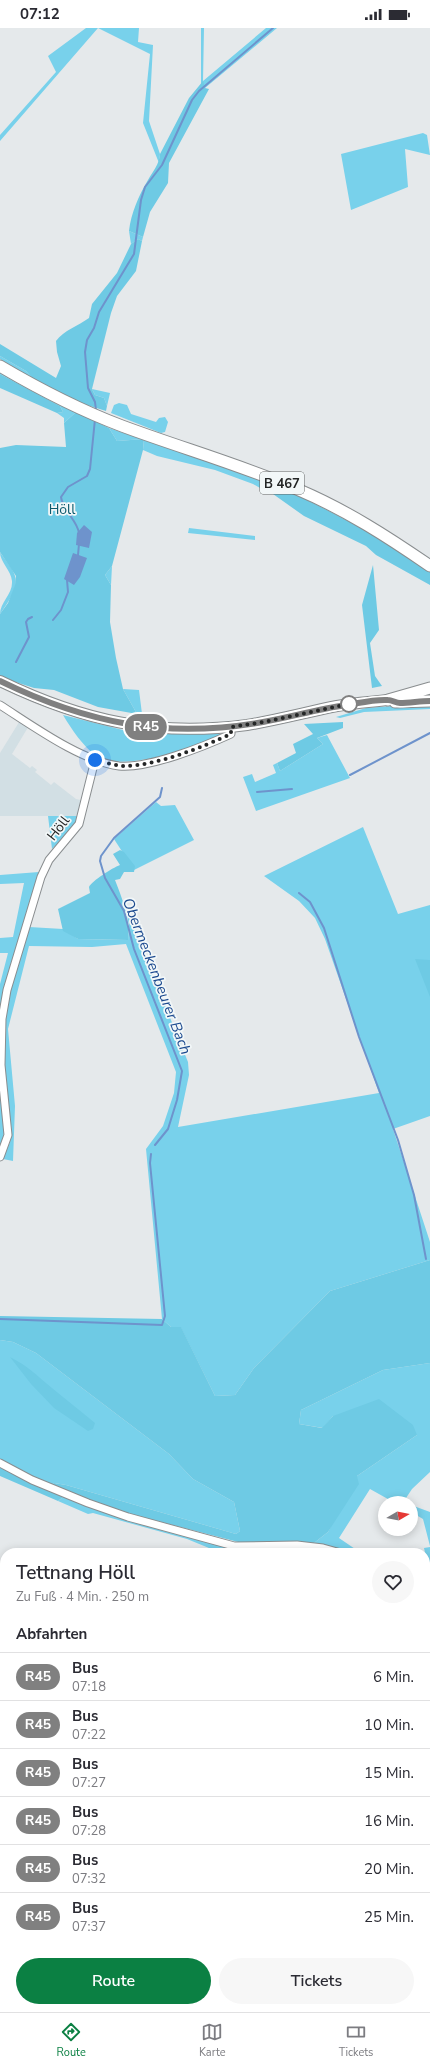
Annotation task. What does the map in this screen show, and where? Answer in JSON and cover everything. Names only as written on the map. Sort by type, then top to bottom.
[{"type":"main road","name":"B 467","points":[[0,366],[84,410],[121,426],[257,473],[304,492],[377,530],[430,566]]},
{"type":"main road","points":[[0,681],[54,705],[94,718],[142,727],[175,729],[231,727],[264,722],[341,706],[388,700],[430,688]]},
{"type":"main road","points":[[388,700],[398,703],[430,701]]},
{"type":"street","points":[[0,705],[95,760],[120,766],[155,761],[203,746],[231,734],[231,727]]},
{"type":"street","name":"Höll","points":[[0,1157],[8,1135],[1,1059],[2,1019],[7,990],[44,868],[72,834],[82,818],[95,760]]},
{"type":"street","points":[[0,1463],[63,1494],[95,1506],[128,1517],[234,1546],[297,1545],[323,1548]]},
{"type":"shaded area","points":[[86,28],[98,28],[0,141],[0,135],[56,72],[48,56]]},
{"type":"shaded area","points":[[98,28],[139,28],[138,42],[153,45],[149,121],[160,154],[159,163],[143,123],[150,54]]},
{"type":"shaded area","points":[[201,28],[204,28],[203,81],[266,28],[277,28],[205,88],[201,84]]},
{"type":"shaded area","points":[[423,133],[427,135],[430,155],[405,149],[408,187],[351,210],[341,154]]},
{"type":"shaded area","points":[[129,231],[143,237],[142,241],[138,239],[131,244]]},
{"type":"shaded area","points":[[0,356],[26,371],[33,379],[0,359]]},
{"type":"shaded area","points":[[0,370],[76,412],[64,423],[64,418],[57,413],[63,412],[60,406],[0,374]]},
{"type":"shaded area","points":[[92,389],[110,393],[107,406],[104,398],[95,395]]},
{"type":"shaded area","points":[[119,403],[127,405],[131,414],[156,422],[159,418],[165,417],[168,422],[165,432],[161,433],[111,413],[114,405]]},
{"type":"shaded area","points":[[109,428],[142,439],[117,441]]},
{"type":"shaded area","points":[[144,440],[275,485],[267,492],[253,484],[215,470],[157,456],[143,450]]},
{"type":"shaded area","points":[[84,525],[92,532],[89,548],[76,545],[77,533]]},
{"type":"shaded area","points":[[189,528],[255,536],[255,540],[188,533]]},
{"type":"shaded area","points":[[0,552],[12,570],[16,581],[14,591],[0,614],[2,606],[11,590],[12,581],[10,573],[0,556]]},
{"type":"shaded area","points":[[73,553],[87,558],[80,577],[74,585],[64,579]]},
{"type":"shaded area","points":[[112,566],[111,585],[105,575]]},
{"type":"shaded area","points":[[123,689],[139,690],[142,714],[137,714]]},
{"type":"shaded area","points":[[430,703],[430,709],[364,712],[340,718],[336,717],[366,708]]},
{"type":"shaded area","points":[[63,715],[135,733],[222,734],[197,746],[159,757],[122,762],[107,761],[96,756],[82,743]]},
{"type":"shaded area","points":[[21,719],[30,724],[12,754],[30,768],[32,766],[37,770],[35,772],[51,785],[54,782],[76,799],[85,801],[81,816],[0,816],[0,753]]},
{"type":"shaded area","points":[[327,735],[350,778],[256,811],[243,777],[252,774],[255,782],[276,773],[273,765],[277,763],[280,771],[323,744],[317,738]]},
{"type":"shaded area","points":[[156,802],[161,806],[175,805],[194,840],[134,870],[114,839]]},
{"type":"shaded area","points":[[48,816],[79,816],[78,821],[72,830],[52,849]]},
{"type":"shaded area","points":[[363,827],[398,914],[430,905],[430,1116],[393,1129],[430,1242],[430,1260],[330,1291],[254,1368],[235,1395],[215,1396],[181,1328],[171,1327],[162,1319],[146,1149],[163,1126],[174,1093],[176,1072],[126,944],[92,947],[29,946],[8,1029],[15,1106],[13,1161],[3,1159],[10,1142],[12,1132],[3,1065],[2,1038],[10,988],[29,927],[63,929],[78,939],[128,940],[129,925],[126,909],[188,1062],[189,1075],[178,1127],[379,1093],[325,939],[315,918],[299,901],[264,876]]},
{"type":"shaded area","points":[[39,872],[0,1009],[0,984],[8,953],[0,953],[0,938],[13,937],[24,883],[0,884],[0,875]]},
{"type":"shaded area","points":[[0,1072],[5,1121],[3,1141],[0,1150]]},
{"type":"shaded area","points":[[0,1340],[13,1342],[36,1353],[169,1454],[193,1479],[234,1502],[240,1531],[236,1534],[66,1485],[54,1483],[52,1486],[0,1460]]},
{"type":"shaded area","points":[[430,1363],[430,1472],[412,1489],[407,1496],[382,1496],[370,1489],[339,1538],[354,1548],[336,1548],[314,1543],[328,1532],[357,1476],[417,1435],[333,1416],[323,1428],[299,1424],[301,1410],[383,1370]]},
{"type":"shaded area","points":[[63,1497],[127,1520],[233,1548],[209,1548],[187,1539],[93,1513],[88,1514],[58,1501]]},
{"type":"shaded area","points":[[418,1508],[430,1512],[430,1546],[423,1519],[418,1516]]},
{"type":"shaded area","points":[[303,1547],[314,1548],[290,1548]]},
{"type":"green space","points":[[203,81],[205,88],[209,89],[169,163],[168,183],[150,212],[143,237],[129,231],[136,204],[157,165],[160,154],[189,98]]},
{"type":"green space","points":[[138,239],[142,241],[136,271],[117,296],[111,313],[92,389],[95,395],[104,398],[107,406],[106,411],[74,401],[33,379],[26,371],[0,356],[0,344],[56,378],[61,366],[56,341],[67,331],[89,318],[92,304],[117,273],[131,244]]},
{"type":"green space","points":[[0,374],[60,406],[63,412],[57,413],[0,388]]},
{"type":"green space","name":"Höll","points":[[76,412],[109,428],[117,441],[144,439],[143,450],[112,566],[105,575],[111,585],[110,622],[123,689],[137,714],[98,707],[54,690],[34,688],[0,677],[0,614],[8,603],[15,585],[16,576],[0,552],[0,448],[16,445],[66,447],[64,423]]},
{"type":"green space","points":[[275,485],[335,514],[412,559],[430,572],[430,585],[376,555],[366,546],[304,516],[273,494],[267,492]]},
{"type":"green space","points":[[373,565],[379,630],[370,643],[375,676],[382,686],[372,688],[362,605]]},
{"type":"green space","points":[[343,722],[343,728],[317,738],[323,744],[280,771],[277,763],[296,753],[293,744],[313,734],[304,724]]},
{"type":"green space","points":[[120,850],[124,852],[135,866],[134,872],[124,872],[120,879],[115,880],[127,916],[128,940],[78,939],[63,931],[58,909],[90,893],[89,887],[94,881],[120,865],[113,854]]},
{"type":"green space","points":[[415,959],[430,960],[430,997]]},
{"type":"green space","points":[[430,1260],[430,1363],[383,1370],[301,1410],[299,1424],[322,1428],[333,1416],[379,1399],[413,1425],[417,1435],[357,1476],[359,1484],[328,1532],[314,1543],[242,1543],[115,1510],[52,1486],[54,1483],[66,1485],[236,1534],[240,1531],[234,1502],[193,1479],[169,1454],[36,1353],[13,1342],[0,1340],[0,1316],[162,1319],[171,1327],[181,1327],[215,1396],[235,1395],[254,1368],[330,1291]]},
{"type":"green space","points":[[10,1357],[32,1371],[95,1423],[93,1429],[88,1431],[54,1408],[31,1384]]},
{"type":"green space","points":[[0,1464],[63,1497],[58,1501],[0,1476]]},
{"type":"waterway","name":"Obermeckenbeurer Bach","points":[[96,410],[95,402],[88,388],[85,352],[87,340],[94,328],[99,312],[134,254],[141,200],[145,187],[162,165],[192,100],[199,91],[273,28]]},
{"type":"waterway","name":"Obermeckenbeurer Bach","points":[[79,533],[76,524],[64,507],[61,497],[68,487],[87,476],[90,469],[95,419]]},
{"type":"waterway","name":"Obermeckenbeurer Bach","points":[[78,555],[79,544]]},
{"type":"waterway","name":"Obermeckenbeurer Bach","points":[[53,620],[61,610],[68,592],[67,580]]},
{"type":"waterway","name":"Obermeckenbeurer Bach","points":[[16,662],[29,637],[26,622],[32,617]]},
{"type":"waterway","points":[[350,775],[430,733]]},
{"type":"waterway","name":"Obermeckenbeurer Bach","points":[[155,1145],[168,1129],[177,1100],[182,1071],[134,949],[124,911],[105,878],[100,861],[101,856],[114,838],[160,797],[162,788]]},
{"type":"waterway","points":[[257,792],[292,789]]},
{"type":"waterway","points":[[299,893],[310,902],[324,928],[359,1037],[398,1140],[414,1195],[426,1259]]},
{"type":"waterway","name":"Obermeckenbeurer Bach","points":[[0,1319],[162,1325],[165,1316],[150,1163],[151,1154]]},
{"type":"bus line","name":"R45","points":[[0,681],[54,705],[94,718],[142,727],[175,729],[217,728],[255,724],[335,706],[388,700],[398,703],[430,701]]},
{"type":"route","points":[[95,760],[120,766],[136,765],[155,761],[203,746],[231,734],[231,727],[264,722],[349,704]]}]
